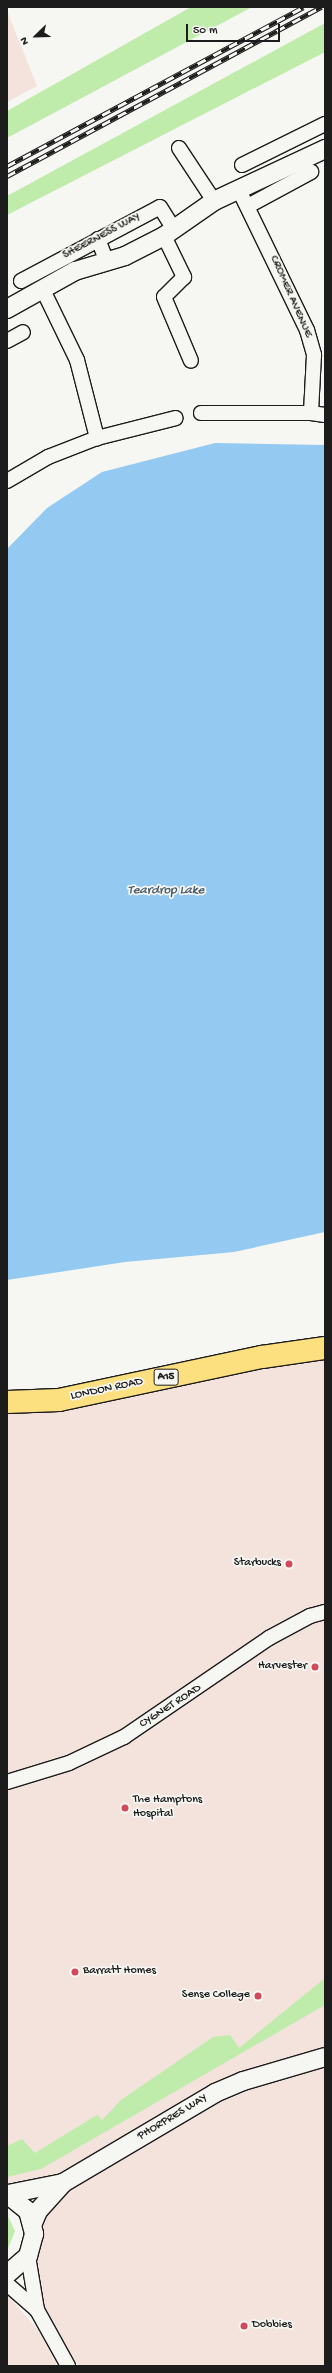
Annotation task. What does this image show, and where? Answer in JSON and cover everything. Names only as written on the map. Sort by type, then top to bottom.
[{"type":"main road","name":"LONDON ROAD","points":[[7,1402],[59,1400],[262,1357],[325,1348]]},
{"type":"street","points":[[242,165],[325,124]]},
{"type":"street","points":[[179,148],[214,201]]},
{"type":"street","name":"SHEERNESS WAY","points":[[7,309],[75,271],[107,262],[169,233],[214,201],[238,188],[325,149]]},
{"type":"street","points":[[248,206],[311,172]]},
{"type":"street","name":"CROMER AVENUE","points":[[238,188],[307,330],[314,354],[311,413]]},
{"type":"street","name":"SHEERNESS WAY","points":[[21,281],[160,207],[169,233]]},
{"type":"street","points":[[169,233],[184,277],[164,297],[191,361]]},
{"type":"street","points":[[98,239],[107,262]]},
{"type":"street","points":[[43,290],[77,360],[97,438]]},
{"type":"street","points":[[7,341],[23,332]]},
{"type":"street","points":[[202,413],[311,413],[325,415]]},
{"type":"street","points":[[7,481],[48,457],[97,438],[176,418]]},
{"type":"street","name":"CYGNET ROAD","points":[[7,1782],[69,1763],[124,1737],[269,1638],[325,1612]]},
{"type":"street","name":"PHORPRES WAY","points":[[33,2223],[38,2211],[62,2183],[215,2093],[290,2067],[325,2057]]},
{"type":"street","name":"PHORPRES WAY","points":[[290,2067],[325,2062]]},
{"type":"street","name":"PHORPRES WAY","points":[[8,2194],[62,2183]]},
{"type":"street","points":[[7,2274],[28,2256],[33,2245],[33,2223],[28,2211],[8,2194]]},
{"type":"street","points":[[28,2256],[37,2310],[68,2366]]},
{"type":"street","points":[[7,2284],[37,2310]]},
{"type":"shaded area","points":[[7,11],[37,86],[7,102]]},
{"type":"shaded area","points":[[325,1356],[325,2366],[79,2366],[51,2324],[40,2294],[35,2265],[39,2223],[45,2217],[30,2180],[7,2183],[7,1411]]},
{"type":"shaded area","points":[[7,2295],[38,2330],[58,2366],[7,2366]]},
{"type":"green space","points":[[191,7],[252,7],[7,138],[7,111]]},
{"type":"green space","points":[[325,23],[325,52],[7,215],[7,196]]},
{"type":"green space","points":[[325,1978],[325,2005],[41,2169],[7,2177],[7,2146],[22,2139],[35,2153],[97,2115],[102,2120],[121,2100],[213,2037],[230,2035],[239,2048]]},
{"type":"green space","points":[[7,2214],[15,2231],[7,2251]]},
{"type":"water","name":"Teardrop Lake","points":[[215,443],[325,445],[325,1232],[234,1252],[125,1262],[7,1280],[7,549],[47,508],[102,472]]},
{"type":"railway","points":[[7,166],[303,7]]},
{"type":"railway","points":[[7,176],[321,7]]},
{"type":"place","name":"Starbucks","points":[[289,1564]]},
{"type":"place","name":"Harvester","points":[[315,1667]]},
{"type":"place","name":"The Hamptons Hospital","points":[[125,1808]]},
{"type":"place","name":"Barratt Homes","points":[[75,1972]]},
{"type":"place","name":"Sense College","points":[[258,1996]]},
{"type":"place","name":"Dobbies","points":[[244,2326]]}]
